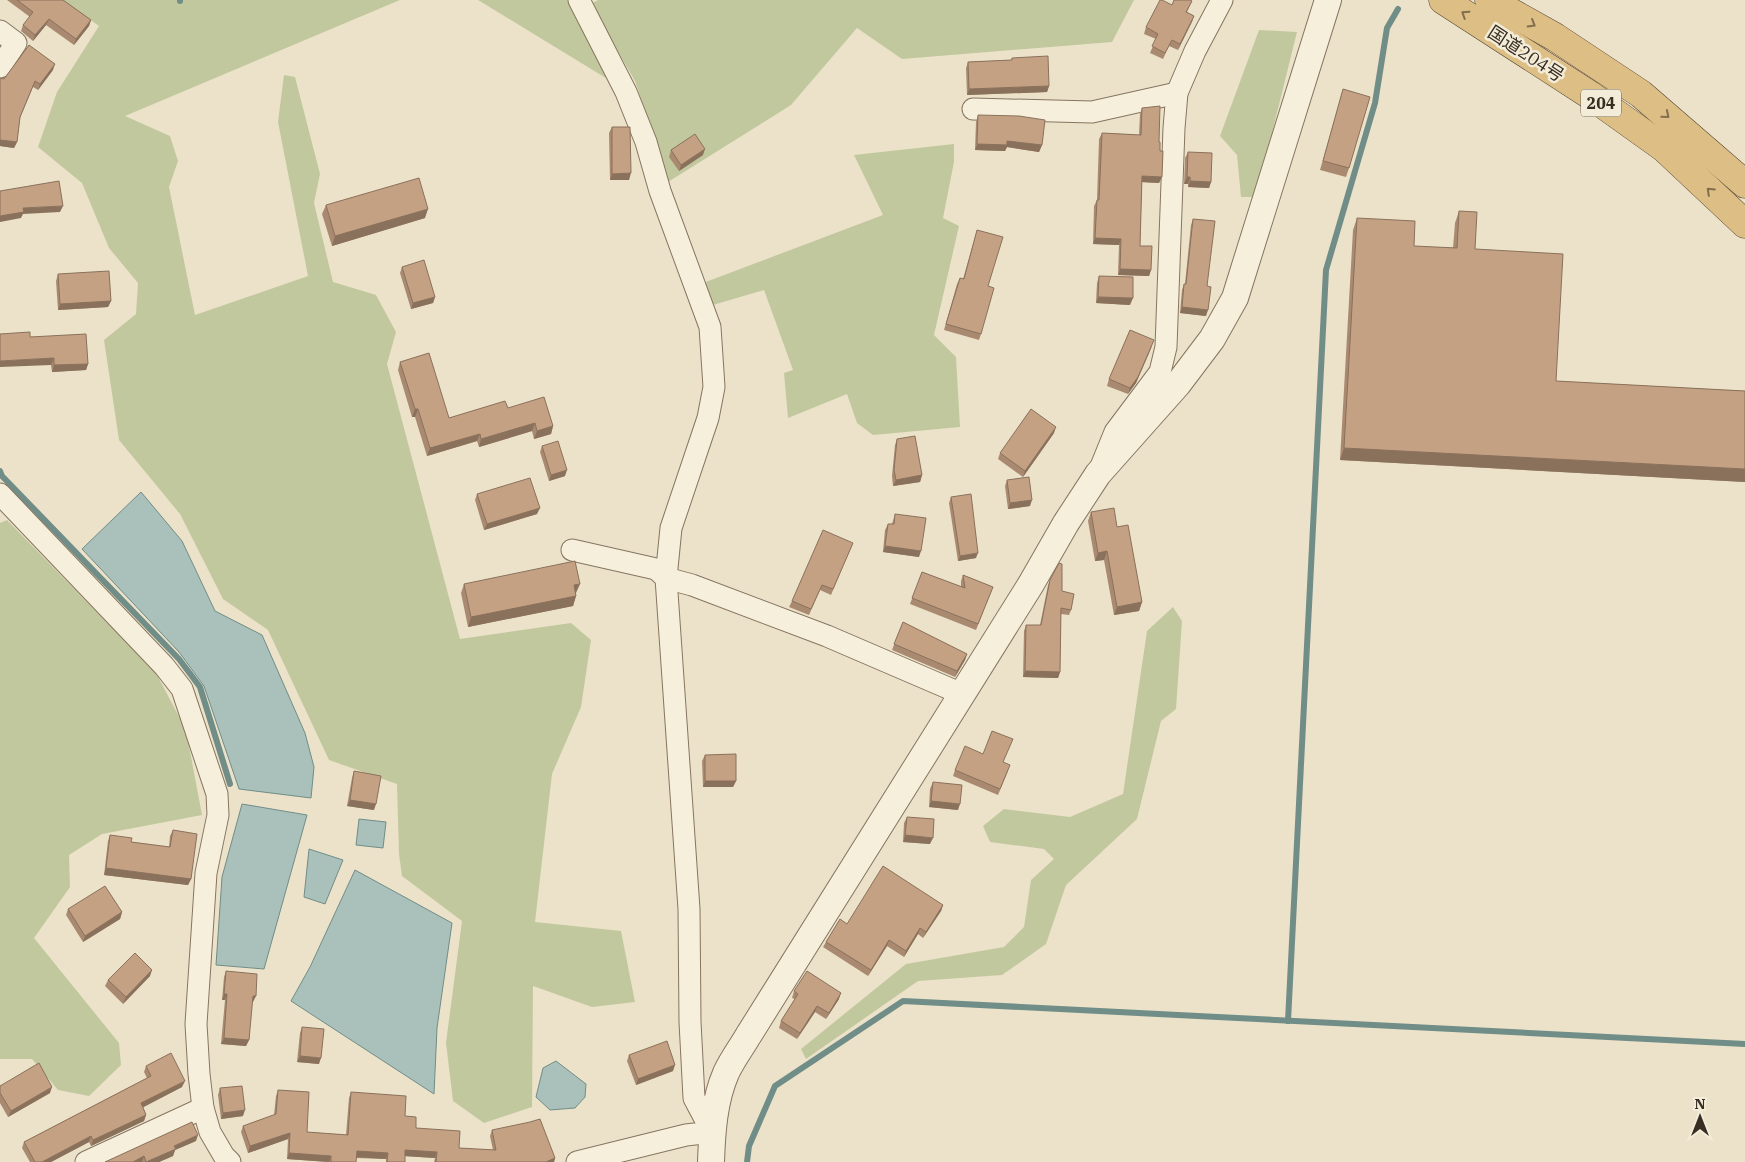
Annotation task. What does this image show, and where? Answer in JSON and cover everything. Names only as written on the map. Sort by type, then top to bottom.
[{"type":"highway","name":"国道204号","points":[[1443,0],[1590,95],[1664,148],[1745,224]]},
{"type":"highway","name":"国道204号","points":[[1489,0],[1555,37],[1641,94],[1745,184]]},
{"type":"street","points":[[579,0],[626,92],[646,142],[660,191],[710,327],[714,387],[708,418],[671,528],[666,578],[689,909],[690,1022],[694,1098],[712,1132]]},
{"type":"street","points":[[1098,474],[1115,432],[1160,372],[1166,347],[1177,93],[1195,51],[1222,0]]},
{"type":"street","points":[[711,1162],[712,1132],[717,1100],[726,1073],[1098,474],[1178,384],[1212,339],[1235,298],[1328,0]]},
{"type":"street","points":[[0,31],[16,43],[0,67]]},
{"type":"street","points":[[973,109],[1092,112],[1177,93]]},
{"type":"street","points":[[0,494],[164,666],[182,689],[217,794],[218,815],[206,873],[196,1024],[203,1108],[210,1132],[224,1156],[230,1162]]},
{"type":"street","points":[[572,550],[656,569],[666,578],[692,585],[827,636],[962,694]]},
{"type":"street","points":[[86,1162],[203,1108]]},
{"type":"street","points":[[577,1162],[686,1136],[712,1132]]},
{"type":"green space","points":[[63,0],[400,0],[125,116],[170,136],[178,161],[169,187],[195,315],[308,276],[278,122],[284,75],[295,77],[320,174],[314,203],[333,282],[376,295],[396,332],[387,364],[460,639],[571,623],[591,640],[581,707],[552,774],[535,922],[621,931],[635,1002],[592,1007],[533,986],[532,1107],[484,1123],[453,1101],[446,1043],[462,921],[402,876],[399,854],[397,784],[329,760],[268,630],[223,599],[180,514],[119,440],[104,340],[136,314],[138,283],[109,248],[82,183],[38,147],[57,92],[99,26]]},
{"type":"green space","points":[[478,0],[570,0],[614,83]]},
{"type":"green space","points":[[598,0],[1134,0],[1112,42],[902,59],[857,28],[791,105],[668,182],[635,81],[591,4]]},
{"type":"green space","points":[[1259,30],[1297,32],[1256,197],[1241,197],[1237,155],[1220,136]]},
{"type":"green space","points":[[954,144],[954,162],[943,218],[959,226],[934,335],[956,357],[960,427],[873,435],[857,423],[847,394],[788,418],[784,373],[793,370],[764,290],[713,305],[703,283],[883,215],[854,155]]},
{"type":"green space","points":[[7,520],[156,673],[186,730],[202,815],[102,834],[69,855],[70,887],[34,938],[119,1043],[121,1065],[89,1096],[58,1090],[32,1059],[0,1059],[0,523]]},
{"type":"green space","points":[[1173,607],[1182,621],[1176,709],[1161,721],[1137,819],[1066,885],[1046,944],[1002,975],[918,981],[806,1059],[801,1049],[906,964],[1004,947],[1024,927],[1031,880],[1054,859],[1044,849],[990,842],[983,826],[1004,809],[1070,817],[1123,794],[1147,631]]},
{"type":"water","points":[[141,492],[182,541],[215,611],[262,635],[305,733],[314,767],[311,798],[239,789],[204,686],[179,652],[82,549]]},
{"type":"water","points":[[242,804],[307,815],[264,969],[216,965],[222,877]]},
{"type":"water","points":[[359,819],[386,822],[383,848],[356,845]]},
{"type":"water","points":[[309,849],[343,860],[325,904],[304,897]]},
{"type":"water","points":[[355,870],[452,923],[437,1028],[434,1094],[291,1001],[310,967]]},
{"type":"water","points":[[556,1061],[586,1084],[585,1097],[575,1108],[550,1110],[536,1097],[543,1068]]},
{"type":"building","points":[[17,0],[63,0],[91,20],[76,39],[49,19],[35,35],[23,25],[33,12]]},
{"type":"building","points":[[1160,0],[1172,5],[1174,0],[1190,0],[1192,1],[1186,12],[1194,16],[1180,44],[1172,40],[1165,53],[1152,46],[1158,34],[1146,27]]},
{"type":"building","points":[[29,45],[55,64],[40,84],[35,81],[20,117],[17,142],[0,140],[0,78],[4,79]]},
{"type":"building","points":[[1048,56],[1049,86],[969,89],[968,62]]},
{"type":"building","points":[[1343,89],[1370,97],[1349,168],[1323,161]]},
{"type":"building","points":[[1160,106],[1159,142],[1160,151],[1163,151],[1162,177],[1142,176],[1140,246],[1152,246],[1151,270],[1120,269],[1121,239],[1095,238],[1102,133],[1141,135],[1142,108]]},
{"type":"building","points":[[978,115],[1019,116],[1045,120],[1042,145],[1007,141],[1007,145],[977,144]]},
{"type":"building","points":[[612,127],[630,127],[631,173],[612,174]]},
{"type":"building","points":[[695,134],[705,149],[681,165],[671,150]]},
{"type":"building","points":[[1188,152],[1212,153],[1211,182],[1190,181],[1190,177],[1187,177]]},
{"type":"building","points":[[419,178],[428,209],[335,236],[326,205]]},
{"type":"building","points":[[59,181],[63,206],[23,208],[24,212],[0,216],[0,191]]},
{"type":"building","points":[[1459,211],[1477,212],[1475,249],[1563,254],[1556,381],[1745,391],[1745,469],[1344,448],[1357,218],[1415,221],[1414,246],[1457,248]]},
{"type":"building","points":[[1193,219],[1215,221],[1207,286],[1211,287],[1208,310],[1182,307]]},
{"type":"building","points":[[977,230],[1003,237],[988,286],[994,288],[981,334],[946,324],[960,278],[964,279]]},
{"type":"building","points":[[424,260],[435,297],[413,303],[402,267]]},
{"type":"building","points":[[109,271],[111,301],[60,304],[58,274]]},
{"type":"building","points":[[1099,276],[1133,277],[1133,298],[1098,297]]},
{"type":"building","points":[[1130,330],[1154,340],[1138,377],[1130,388],[1109,379]]},
{"type":"building","points":[[30,332],[30,337],[86,334],[88,364],[54,365],[54,358],[0,361],[0,334]]},
{"type":"building","points":[[429,353],[449,418],[505,401],[508,408],[544,397],[553,426],[537,431],[535,423],[481,439],[480,434],[430,448],[418,409],[415,409],[400,362]]},
{"type":"building","points":[[1031,409],[1056,427],[1025,471],[1000,453]]},
{"type":"building","points":[[915,436],[922,475],[896,480],[894,470],[897,439]]},
{"type":"building","points":[[558,441],[567,470],[551,475],[542,446]]},
{"type":"building","points":[[1029,477],[1032,500],[1010,503],[1007,480]]},
{"type":"building","points":[[530,478],[540,508],[487,524],[477,494]]},
{"type":"building","points":[[971,494],[978,553],[960,556],[951,497]]},
{"type":"building","points":[[1114,508],[1117,527],[1128,525],[1142,602],[1117,607],[1107,551],[1098,553],[1091,512]]},
{"type":"building","points":[[895,514],[926,518],[921,551],[885,546],[888,524],[894,524]]},
{"type":"building","points":[[823,530],[853,543],[833,589],[822,585],[811,609],[792,601]]},
{"type":"building","points":[[575,561],[580,584],[574,585],[576,596],[471,617],[464,584]]},
{"type":"building","points":[[1059,563],[1062,564],[1062,591],[1074,594],[1071,610],[1061,608],[1060,672],[1025,671],[1026,625],[1041,625],[1050,580]]},
{"type":"building","points":[[922,572],[965,588],[963,575],[993,587],[978,624],[912,598]]},
{"type":"building","points":[[903,622],[967,654],[957,671],[894,644]]},
{"type":"building","points":[[992,731],[1013,739],[1003,762],[1010,765],[1000,789],[955,770],[965,746],[983,754]]},
{"type":"building","points":[[736,754],[736,781],[705,781],[705,755]]},
{"type":"building","points":[[354,771],[381,776],[376,804],[350,800]]},
{"type":"building","points":[[933,782],[962,785],[960,804],[931,801]]},
{"type":"building","points":[[907,817],[934,819],[933,838],[905,835]]},
{"type":"building","points":[[173,830],[197,834],[191,879],[106,868],[110,835],[132,838],[131,842],[170,847]]},
{"type":"building","points":[[883,866],[943,905],[926,932],[920,928],[906,951],[889,940],[871,970],[826,942],[840,919],[847,924]]},
{"type":"building","points":[[105,886],[122,912],[85,936],[68,909]]},
{"type":"building","points":[[135,953],[152,970],[126,997],[108,980]]},
{"type":"building","points":[[226,971],[257,974],[256,996],[253,996],[249,1040],[224,1038],[227,994],[224,994]]},
{"type":"building","points":[[807,971],[841,993],[829,1013],[817,1006],[800,1033],[781,1021],[798,994],[794,991]]},
{"type":"building","points":[[302,1027],[324,1029],[321,1058],[300,1056]]},
{"type":"building","points":[[667,1041],[675,1065],[638,1079],[629,1055]]},
{"type":"building","points":[[171,1053],[185,1081],[141,1103],[146,1115],[93,1140],[91,1136],[42,1162],[35,1162],[24,1142],[151,1076],[146,1066]]},
{"type":"building","points":[[39,1063],[52,1087],[11,1111],[0,1093],[0,1086]]},
{"type":"building","points":[[242,1086],[245,1110],[223,1113],[220,1088]]},
{"type":"building","points":[[278,1090],[309,1092],[307,1132],[348,1135],[351,1092],[406,1096],[405,1116],[416,1117],[416,1128],[460,1131],[459,1148],[496,1150],[492,1130],[540,1119],[555,1158],[546,1162],[436,1162],[437,1152],[405,1150],[405,1162],[387,1162],[388,1153],[357,1151],[356,1162],[331,1162],[331,1156],[289,1153],[290,1133],[250,1146],[243,1126],[276,1114]]},
{"type":"building","points":[[192,1122],[198,1135],[174,1146],[176,1149],[146,1162],[144,1156],[133,1162],[105,1162]]},
{"type":"waterway","points":[[1288,1021],[1326,270],[1375,103],[1387,28],[1398,9]]},
{"type":"waterway","points":[[0,471],[2,476],[179,659],[200,687],[230,784]]},
{"type":"waterway","points":[[747,1162],[749,1146],[775,1086],[903,1001],[1745,1044]]}]
